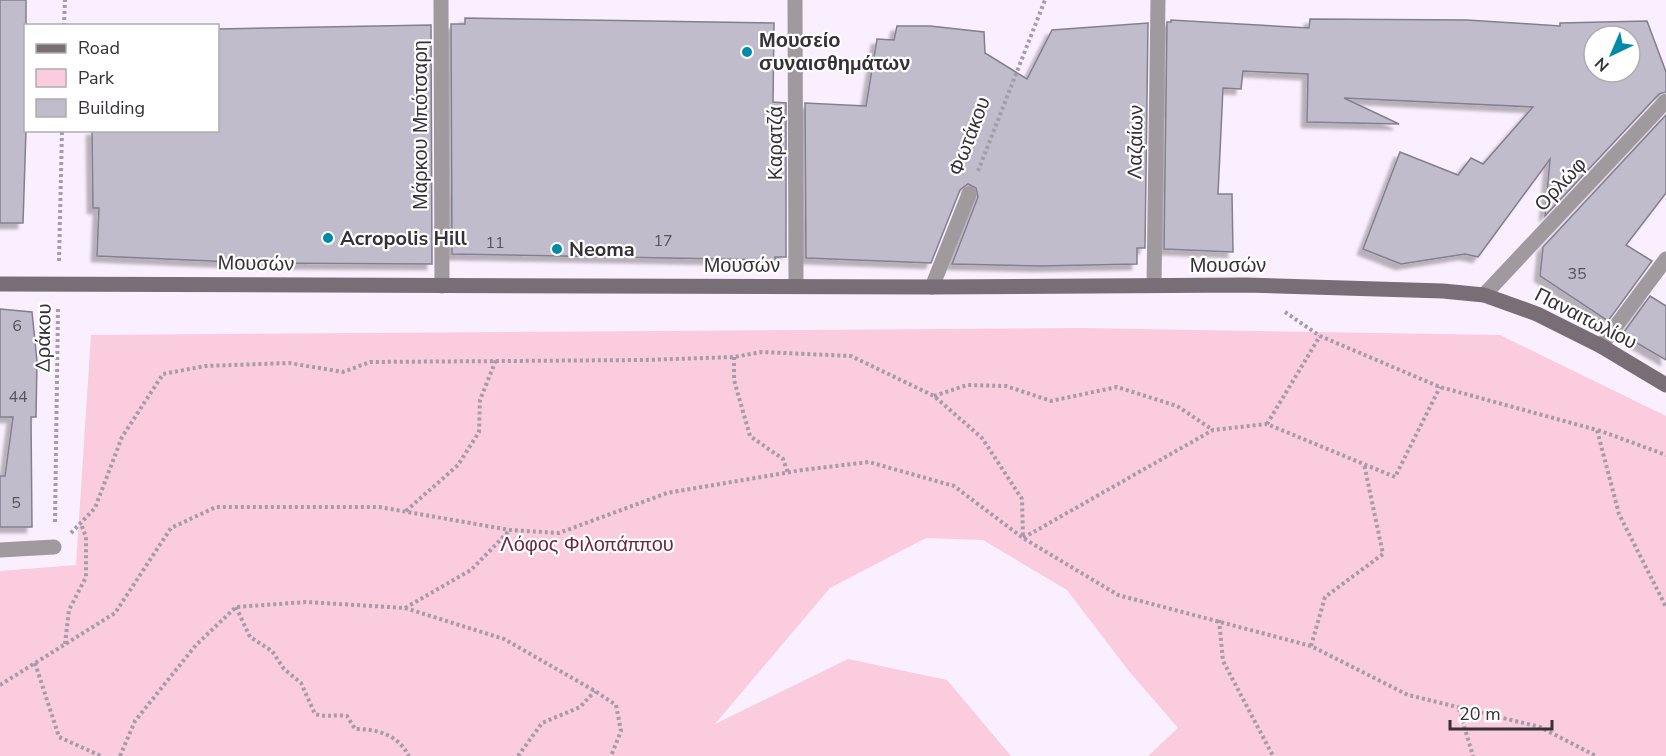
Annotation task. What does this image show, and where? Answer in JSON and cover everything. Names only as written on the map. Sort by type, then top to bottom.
[{"type":"street","name":"Μάρκου Μπότσαρη","points":[[441,0],[442,286]]},
{"type":"street","name":"Καρατζά","points":[[795,0],[796,285]]},
{"type":"street","name":"Λαζαίων","points":[[1154,285],[1158,0]]},
{"type":"street","name":"Ορλώφ","points":[[1484,296],[1666,101]]},
{"type":"street","name":"Φωτάκου","points":[[932,287],[969,194]]},
{"type":"street","points":[[1601,346],[1666,259]]},
{"type":"street","name":"Μουσών","points":[[0,284],[58,282],[442,286],[932,287],[1154,285],[1443,291],[1484,296]]},
{"type":"street","name":"Παναιτωλίου","points":[[1484,296],[1537,315],[1601,346],[1666,385]]},
{"type":"street","points":[[0,550],[54,547]]},
{"type":"path","points":[[64,24],[65,0]]},
{"type":"path","name":"Φωτάκου","points":[[969,194],[1045,0]]},
{"type":"path","name":"Δράκου","points":[[54,547],[62,132]]},
{"type":"path","points":[[1283,311],[1320,336],[1440,387],[1597,430],[1666,455]]},
{"type":"path","points":[[1267,424],[1320,336]]},
{"type":"path","points":[[54,547],[81,524],[95,508],[122,437],[163,374],[215,365],[289,363],[343,372],[370,362],[645,360],[734,357],[762,352],[851,356],[934,396],[982,438],[1022,499],[1023,538]]},
{"type":"path","points":[[734,357],[734,380],[750,436],[783,459],[788,473]]},
{"type":"path","points":[[405,511],[459,465],[479,432],[480,400],[496,360]]},
{"type":"path","points":[[934,396],[967,384],[1006,386],[1051,401],[1117,387],[1177,406],[1213,430]]},
{"type":"path","points":[[1023,538],[1213,430],[1267,424],[1395,477],[1440,387]]},
{"type":"path","points":[[1597,430],[1619,514],[1666,607]]},
{"type":"path","points":[[0,685],[115,613],[171,528],[216,507],[379,507],[510,530],[559,533],[668,493],[869,462],[954,486],[1023,538],[1118,596],[1219,620],[1311,646],[1408,696],[1540,727],[1596,756]]},
{"type":"path","points":[[1311,646],[1325,597],[1383,554],[1364,464]]},
{"type":"path","points":[[64,644],[69,610],[86,577],[86,537],[81,524]]},
{"type":"path","points":[[405,608],[471,570],[510,530]]},
{"type":"path","points":[[120,756],[135,721],[196,645],[236,607],[306,602],[405,608],[504,639],[616,705],[621,731],[611,756]]},
{"type":"path","points":[[236,607],[250,637],[272,651],[284,669],[301,683],[315,714],[328,718],[336,714],[347,716],[355,729],[370,729],[390,735],[403,744],[409,756]]},
{"type":"path","points":[[1219,620],[1223,661],[1273,756]]},
{"type":"path","points":[[35,663],[59,737],[101,756]]},
{"type":"path","points":[[518,756],[542,723],[580,707],[595,691]]},
{"type":"path","points":[[1460,709],[1473,756]]},
{"type":"green space","name":"Λόφος Φιλοπάππου","points":[[1081,328],[1500,335],[1666,416],[1666,756],[1148,756],[1178,728],[1128,670],[1067,590],[983,540],[926,538],[830,588],[715,724],[848,659],[947,680],[1011,756],[0,756],[0,571],[76,565],[91,335]]},
{"type":"building","points":[[0,0],[26,0],[23,223],[0,223]]},
{"type":"building","points":[[465,18],[774,23],[773,102],[786,103],[786,257],[775,257],[775,260],[452,254],[451,24],[465,24]]},
{"type":"building","points":[[1310,19],[1467,20],[1560,26],[1560,23],[1647,21],[1666,72],[1666,92],[1659,94],[1545,216],[1550,159],[1478,257],[1465,254],[1401,264],[1363,249],[1400,152],[1458,175],[1471,158],[1483,164],[1533,107],[1344,98],[1399,124],[1307,122],[1308,74],[1243,71],[1241,89],[1223,88],[1218,194],[1232,194],[1233,252],[1164,249],[1167,22],[1171,20],[1309,28]]},
{"type":"building","points":[[1148,23],[1145,248],[1137,248],[1137,264],[1041,266],[952,264],[978,197],[976,188],[968,184],[960,190],[931,263],[806,258],[805,103],[866,106],[877,39],[894,40],[897,26],[930,26],[984,32],[985,53],[1027,79],[1052,30]]},
{"type":"building","points":[[431,25],[432,264],[257,263],[97,256],[99,208],[93,208],[92,132],[219,132],[219,29]]},
{"type":"building","points":[[1666,115],[1666,193],[1626,245],[1652,261],[1608,321],[1540,276],[1543,247]]},
{"type":"building","points":[[1650,296],[1666,306],[1666,360],[1635,342],[1636,340],[1624,332]]},
{"type":"building","points":[[0,309],[32,312],[37,361],[36,417],[31,417],[32,527],[0,527],[0,476],[5,476],[13,417],[0,417]]},
{"type":"place","name":"Μουσείο συναισθημάτων","points":[[747,52]]},
{"type":"place","name":"Acropolis Hill","points":[[328,238]]},
{"type":"place","name":"Neoma","points":[[557,249]]}]
